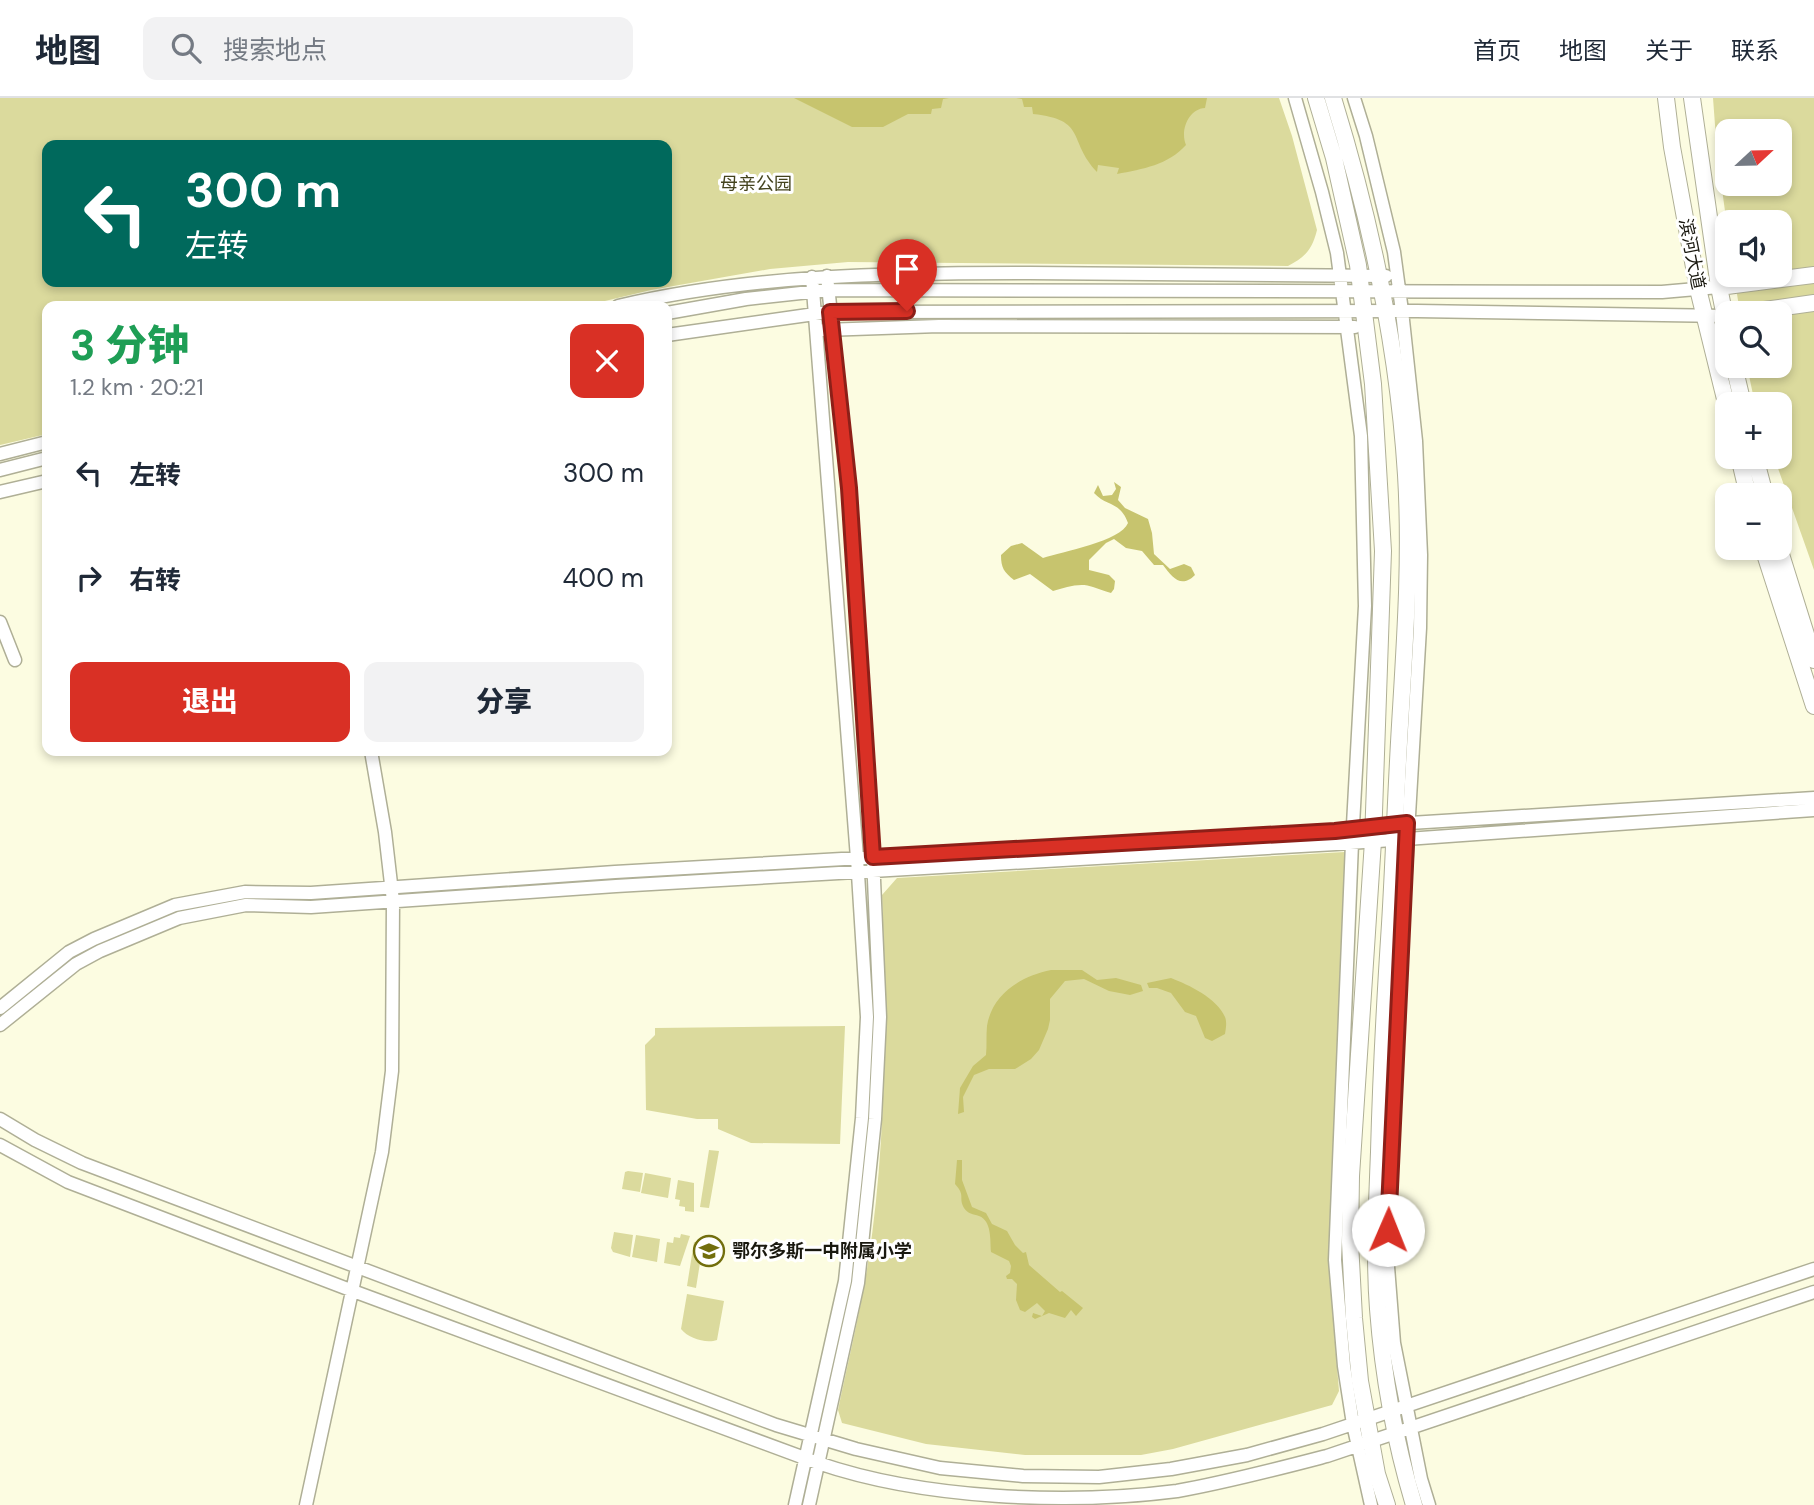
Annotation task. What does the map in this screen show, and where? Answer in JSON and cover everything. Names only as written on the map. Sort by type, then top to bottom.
[{"type":"main road","points":[[1316,98],[1334,158],[1361,283],[1373,384],[1383,551],[1372,834],[1351,1189],[1360,1422],[1363,1443],[1387,1505]]},
{"type":"main road","points":[[1333,98],[1394,311],[1406,477],[1401,831],[1382,1062],[1375,1251],[1378,1312],[1403,1430],[1402,1463],[1414,1505]]},
{"type":"main road","name":"滨河大道","points":[[1666,98],[1672,147],[1698,289],[1723,392]]},
{"type":"main road","name":"滨河大道","points":[[1692,98],[1715,259]]},
{"type":"main road","points":[[1792,278],[1814,275]]},
{"type":"main road","name":"滨河大道","points":[[1719,287],[1722,301]]},
{"type":"main road","points":[[1792,306],[1814,303]]},
{"type":"main road","points":[[1767,560],[1814,706]]},
{"type":"main road","points":[[1783,560],[1814,660]]},
{"type":"street","points":[[1295,98],[1322,192],[1340,275],[1361,436],[1364,606],[1335,1260],[1345,1366],[1360,1422]]},
{"type":"street","points":[[1354,98],[1381,196],[1397,276],[1387,287]]},
{"type":"street","points":[[645,301],[732,285],[827,276],[923,273],[1340,275],[1361,283],[1387,287],[1661,292],[1719,287]]},
{"type":"street","points":[[817,1437],[858,1283],[876,1119],[880,1017],[874,871],[849,488],[827,276]]},
{"type":"street","points":[[809,1505],[812,1461],[845,1281],[862,1118],[867,1017],[812,277]]},
{"type":"street","points":[[672,312],[828,290],[1343,291],[1361,283]]},
{"type":"street","points":[[672,334],[830,312],[1346,311],[1365,319]]},
{"type":"street","points":[[817,331],[939,326],[1347,327],[1394,311],[1715,317]]},
{"type":"street","points":[[0,454],[42,443]]},
{"type":"street","points":[[0,470],[42,459]]},
{"type":"street","points":[[0,492],[42,482]]},
{"type":"street","points":[[0,622],[15,660]]},
{"type":"street","points":[[306,1505],[382,1152],[392,1071],[393,901],[372,756]]},
{"type":"street","points":[[0,1025],[76,964],[100,951],[179,918],[246,905],[311,907],[1352,843],[1372,834],[1401,831],[1814,798]]},
{"type":"street","points":[[1401,831],[1814,810]]},
{"type":"street","points":[[0,1008],[69,952],[94,939],[176,905],[245,892],[311,893],[1353,829],[1372,834]]},
{"type":"street","points":[[0,1119],[82,1163],[776,1425],[940,1468],[1023,1476],[1099,1477],[1171,1469],[1247,1455],[1360,1422],[1814,1269]]},
{"type":"street","points":[[0,1145],[68,1182],[352,1291],[812,1461],[846,1472],[937,1490],[1023,1499],[1101,1499],[1174,1491],[1251,1477],[1403,1430],[1814,1292]]},
{"type":"street","points":[[1403,1430],[1429,1505]]},
{"type":"street","points":[[1363,1443],[1371,1505]]},
{"type":"street","points":[[795,1505],[812,1461]]},
{"type":"green space","name":"母亲公园","points":[[0,98],[1279,98],[1317,230],[1307,252],[1288,266],[848,262],[770,269],[672,286],[672,140],[42,140],[42,287],[668,287],[605,301],[42,301],[42,435],[0,445]]},
{"type":"green space","points":[[1713,98],[1814,98],[1814,570],[1792,508],[1792,483],[1783,483],[1778,469],[1792,469],[1792,392],[1752,392],[1750,378],[1792,378],[1792,301],[1738,301],[1736,287],[1792,287],[1792,210],[1725,210],[1723,196],[1792,196],[1792,119],[1715,119],[1715,125]]},
{"type":"green space","points":[[1345,852],[1329,1269],[1339,1391],[1332,1405],[1173,1449],[1141,1455],[1025,1455],[926,1444],[842,1423],[838,1410],[865,1282],[879,1171],[884,1079],[882,895],[897,878]]},
{"type":"green space","points":[[845,1026],[840,1144],[751,1143],[718,1129],[718,1119],[697,1119],[646,1110],[645,1045],[655,1035],[655,1028]]},
{"type":"green space","points":[[709,1150],[719,1151],[709,1208],[700,1207]]},
{"type":"green space","points":[[625,1172],[643,1173],[640,1192],[622,1189]]},
{"type":"green space","points":[[645,1173],[671,1178],[668,1198],[641,1193]]},
{"type":"green space","points":[[678,1180],[694,1183],[694,1212],[685,1211],[685,1207],[679,1206],[680,1200],[675,1199]]},
{"type":"green space","points":[[614,1232],[633,1235],[630,1257],[613,1252],[611,1248]]},
{"type":"green space","points":[[681,1234],[690,1236],[680,1266],[664,1263],[667,1242],[673,1243],[674,1237],[680,1238]]},
{"type":"green space","points":[[636,1235],[660,1239],[657,1262],[632,1257]]},
{"type":"green space","points":[[694,1242],[703,1244],[696,1288],[687,1286]]},
{"type":"green space","points":[[687,1294],[724,1301],[717,1340],[698,1339],[681,1329]]},
{"type":"shaded area","points":[[794,98],[949,98],[943,99],[941,108],[932,109],[931,114],[908,114],[883,127],[852,127]]},
{"type":"shaded area","points":[[1016,98],[1207,98],[1205,108],[1190,116],[1184,133],[1186,145],[1179,152],[1154,165],[1117,174],[1119,168],[1098,165],[1097,172],[1070,127],[1062,121],[1033,114],[1032,107],[1024,107],[1022,99]]},
{"type":"shaded area","points":[[1114,482],[1121,487],[1118,500],[1125,508],[1148,519],[1154,554],[1170,569],[1184,564],[1191,567],[1195,575],[1185,581],[1177,580],[1163,565],[1154,565],[1142,551],[1126,548],[1114,539],[1089,560],[1089,570],[1109,575],[1115,581],[1111,593],[1084,585],[1053,591],[1030,574],[1014,580],[1005,572],[1001,555],[1011,546],[1022,543],[1043,558],[1103,540],[1123,529],[1128,523],[1121,511],[1094,493],[1098,485],[1103,496],[1112,495],[1116,489]]},
{"type":"shaded area","points":[[1051,970],[1082,970],[1097,980],[1116,978],[1141,985],[1143,991],[1130,995],[1109,991],[1084,979],[1065,981],[1050,999],[1050,1020],[1039,1050],[1015,1069],[989,1069],[974,1075],[963,1097],[964,1112],[958,1114],[960,1088],[973,1066],[986,1055],[987,1026],[995,1005],[1019,982]]},
{"type":"shaded area","points":[[1171,978],[1194,988],[1216,1004],[1226,1019],[1225,1034],[1212,1041],[1205,1038],[1196,1016],[1185,1012],[1171,993],[1149,988],[1147,983]]},
{"type":"shaded area","points":[[957,1160],[962,1160],[962,1180],[972,1207],[986,1213],[992,1224],[1007,1231],[1015,1245],[1023,1253],[1026,1252],[1029,1265],[1083,1308],[1076,1316],[1071,1310],[1065,1318],[1049,1313],[1042,1316],[1045,1311],[1037,1303],[1025,1312],[1020,1310],[1016,1300],[1017,1284],[1006,1276],[1010,1273],[1009,1261],[991,1252],[990,1231],[986,1222],[983,1218],[967,1212],[962,1204],[960,1191],[955,1184]]},
{"type":"shaded area","points":[[1033,1313],[1042,1316],[1035,1319],[1032,1317]]},
{"type":"place","name":"鄂尔多斯一中附属小学","points":[[709,1251]]},
{"type":"route","points":[[907,311],[830,312],[849,488],[873,857],[1335,831],[1407,823],[1388,1181],[1388,1230]]}]
